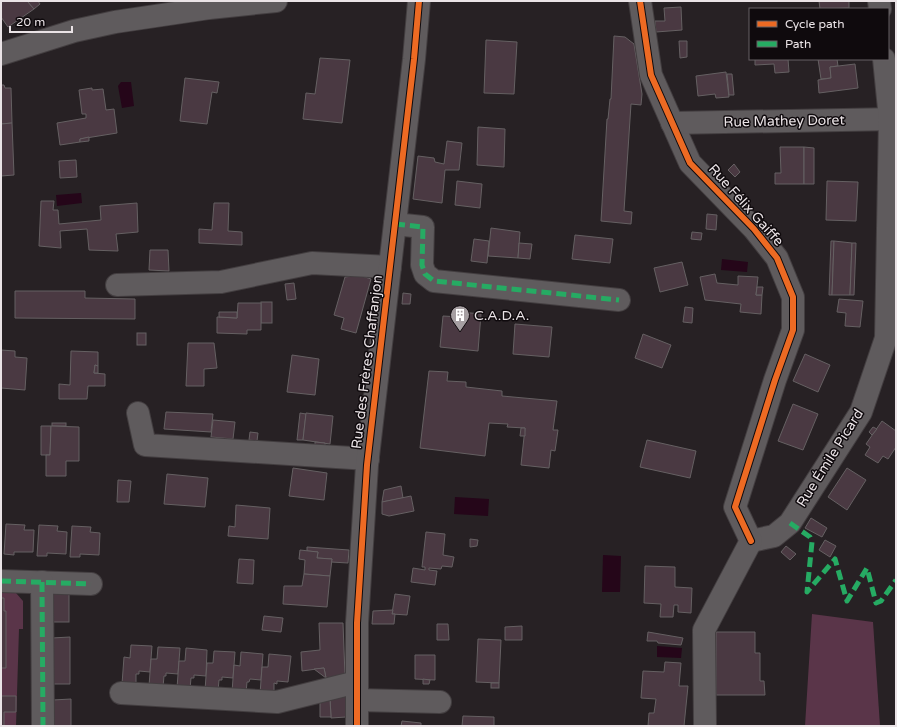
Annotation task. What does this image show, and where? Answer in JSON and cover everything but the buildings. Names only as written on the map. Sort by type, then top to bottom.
[{"type":"street","points":[[1,54],[74,31],[115,22],[209,8],[276,1]]},
{"type":"street","name":"Rue des Frères Chaffanjon","points":[[357,726],[357,623],[368,459],[414,59],[419,1]]},
{"type":"street","name":"Rue Félix Gaiffe","points":[[640,1],[651,75],[690,163],[754,229],[777,258],[793,297],[793,330],[775,380],[735,507],[751,541]]},
{"type":"street","name":"Rue Émile Picard","points":[[751,541],[774,536],[790,523],[861,412],[886,338],[893,118],[884,60]]},
{"type":"street","name":"Rue Mathey Doret","points":[[672,123],[893,118]]},
{"type":"street","points":[[395,224],[423,227],[422,265],[425,274],[434,281],[619,300]]},
{"type":"street","points":[[117,285],[221,282],[312,263],[390,266]]},
{"type":"street","name":"Rue des Frères Chaffanjon","points":[[138,413],[145,444],[368,459]]},
{"type":"street","points":[[705,726],[704,630],[751,541]]},
{"type":"street","points":[[1,581],[91,584]]},
{"type":"street","points":[[42,582],[43,726]]},
{"type":"street","points":[[121,693],[277,702],[357,691],[440,702]]},
{"type":"shaded area","points":[[121,82],[131,82],[134,106],[122,108],[118,86]]},
{"type":"shaded area","points":[[81,193],[82,203],[57,206],[56,195]]},
{"type":"shaded area","points":[[722,259],[748,262],[747,272],[721,270]]},
{"type":"shaded area","points":[[455,497],[489,499],[488,516],[454,514]]},
{"type":"shaded area","points":[[603,555],[621,556],[620,592],[602,592]]},
{"type":"shaded area","points":[[1,593],[16,593],[23,601],[23,629],[19,629],[16,726],[1,726]]},
{"type":"shaded area","points":[[812,614],[873,622],[880,726],[805,726]]},
{"type":"shaded area","points":[[657,646],[682,648],[681,658],[657,657]]},
{"type":"marked path","points":[[395,224],[423,227],[422,265],[425,274],[434,281],[619,300]]},
{"type":"marked path","points":[[790,523],[810,537],[812,542],[807,592],[835,559],[847,601],[867,568],[876,603],[881,601],[896,580]]},
{"type":"marked path","points":[[1,581],[91,584]]},
{"type":"marked path","points":[[42,582],[43,726]]},
{"type":"cycle path","points":[[357,726],[357,623],[367,465],[414,59],[419,1]]},
{"type":"cycle path","points":[[640,1],[651,75],[690,163],[754,229],[777,258],[793,297],[793,330],[775,380],[735,507],[751,541]]},
{"type":"place","name":"C.A.D.A.","points":[[460,332]]}]
